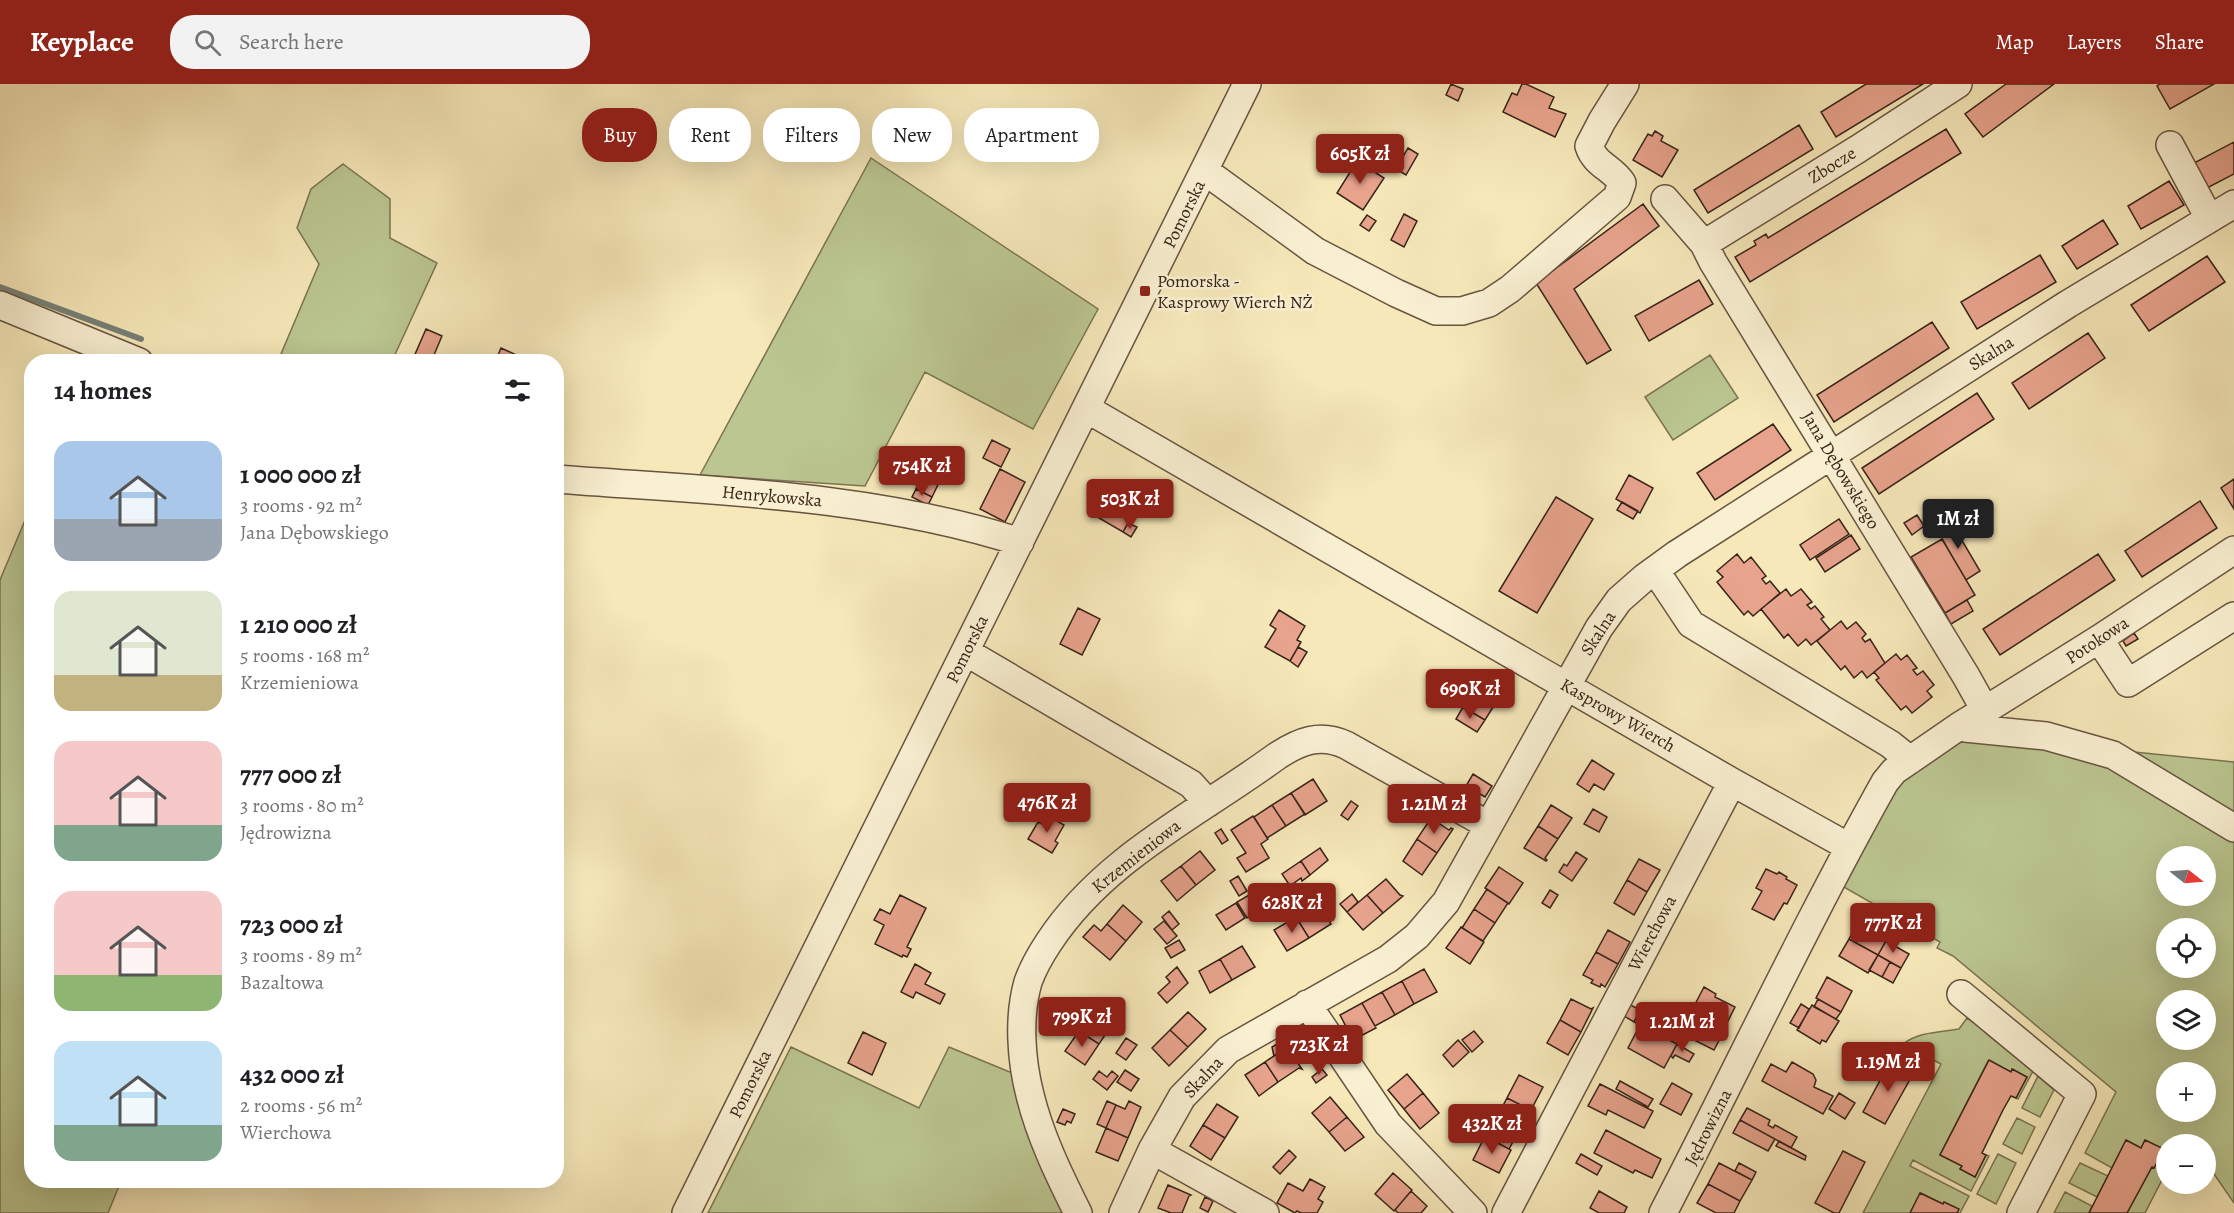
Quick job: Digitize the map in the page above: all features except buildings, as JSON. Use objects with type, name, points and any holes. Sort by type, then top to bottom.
[{"type":"street","name":"Pomorska","points":[[686,1213],[1247,84]]},
{"type":"street","points":[[1205,171],[1315,251],[1436,311],[1462,311],[1489,303],[1510,289],[1617,197],[1622,183],[1618,177],[1598,163],[1589,146],[1625,84]]},
{"type":"street","name":"Zbocze","points":[[1704,244],[1958,84]]},
{"type":"street","points":[[2169,145],[2209,218]]},
{"type":"street","name":"Jana Dębowskiego","points":[[1665,199],[1704,244],[1832,454],[1976,722]]},
{"type":"street","name":"Skalna","points":[[1124,1213],[1152,1150],[1182,1097],[1228,1050],[1388,959],[1417,936],[1446,902],[1566,684],[1599,628],[1619,600],[1677,554],[1832,454],[2068,304],[2234,204]]},
{"type":"street","points":[[0,304],[120,354]]},
{"type":"street","name":"Kasprowy Wierch","points":[[1087,409],[1732,782],[1849,847]]},
{"type":"street","name":"Henrykowska","points":[[564,479],[815,499],[860,505],[977,528],[1020,542]]},
{"type":"street","name":"Potokowa","points":[[1976,722],[2234,550]]},
{"type":"street","points":[[1655,570],[1691,624],[1890,744],[1911,760]]},
{"type":"street","points":[[2099,639],[2128,683],[2234,616]]},
{"type":"street","points":[[966,652],[1191,784],[1208,803]]},
{"type":"street","points":[[1849,847],[1890,776],[1911,760],[1976,722],[2046,736],[2113,755],[2234,828]]},
{"type":"street","name":"Krzemieniowa","points":[[1078,1213],[1041,1132],[1029,1094],[1023,1039],[1023,1014],[1028,982],[1035,967],[1054,934],[1089,891],[1146,845],[1288,748],[1320,738],[1346,745],[1488,825]]},
{"type":"street","name":"Wierchowa","points":[[1506,1213],[1732,782]]},
{"type":"street","name":"Jędrowizna","points":[[1663,1213],[1849,847]]},
{"type":"street","points":[[1961,994],[2082,1094],[2021,1213]]},
{"type":"street","points":[[1307,1004],[1388,1124],[1473,1213]]},
{"type":"street","points":[[1152,1150],[1265,1213]]},
{"type":"green space","points":[[871,158],[872,162],[877,162],[1098,309],[1033,429],[925,372],[865,486],[700,475]]},
{"type":"green space","points":[[343,164],[390,199],[390,238],[437,263],[395,354],[281,354],[319,264],[297,228],[311,189]]},
{"type":"green space","points":[[1710,355],[1738,398],[1673,440],[1645,397]]},
{"type":"green space","points":[[24,523],[24,1188],[118,1188],[108,1213],[0,1213],[0,580]]},
{"type":"green space","points":[[1960,738],[2078,750],[2234,837],[2234,1203],[2216,1177],[2216,1134],[2156,1134],[2156,1146],[2145,1140],[2141,1148],[2126,1140],[2112,1168],[2085,1153],[2116,1092],[1953,956],[1937,948],[1940,942],[1842,886],[1895,783]]},
{"type":"green space","points":[[2124,751],[2234,762],[2234,818]]},
{"type":"green space","points":[[1967,1018],[1978,1025],[1989,1028],[1986,1033],[2033,1071],[2018,1099],[2016,1098],[2027,1077],[2013,1069],[2011,1072],[1988,1061],[1940,1155],[1962,1166],[1960,1169],[1975,1177],[1986,1155],[1989,1156],[1971,1191],[1913,1160],[1910,1166],[1969,1196],[1960,1213],[1957,1213],[1958,1209],[1921,1193],[1910,1213],[1863,1213],[1941,1064],[1903,1044],[1923,1035],[1959,1029]]},
{"type":"green space","points":[[791,1047],[919,1108],[949,1047],[1022,1077],[1073,1213],[708,1213]]},
{"type":"green space","points":[[2038,1076],[2054,1090],[2040,1117],[2022,1108]]},
{"type":"green space","points":[[2017,1118],[2035,1127],[2022,1154],[2003,1144]]},
{"type":"green space","points":[[1998,1154],[2016,1163],[1996,1204],[1977,1194]]},
{"type":"green space","points":[[2080,1163],[2108,1176],[2097,1197],[2069,1183]]},
{"type":"green space","points":[[2156,1164],[2156,1192],[2145,1213],[2127,1213],[2152,1167],[2154,1168]]},
{"type":"green space","points":[[2065,1192],[2092,1206],[2089,1213],[2054,1213]]},
{"type":"waterway","points":[[0,287],[141,339]]},
{"type":"place","name":"Pomorska - Kasprowy Wierch NŻ","points":[[1145,291]]}]
